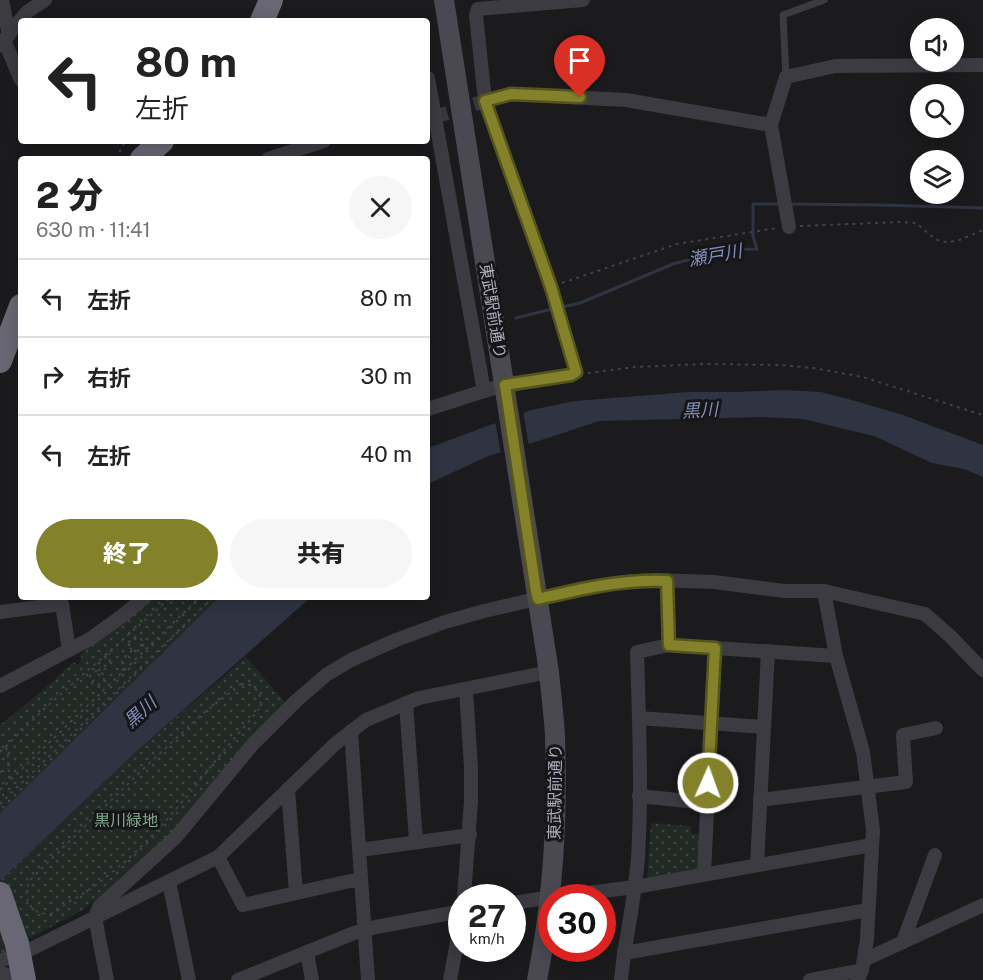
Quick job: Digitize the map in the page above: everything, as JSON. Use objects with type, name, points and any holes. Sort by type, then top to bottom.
[{"type":"highway","points":[[263,18],[271,0]]},
{"type":"highway","points":[[145,156],[159,144]]},
{"type":"highway","points":[[0,358],[18,313]]},
{"type":"highway","points":[[0,894],[12,953],[24,980]]},
{"type":"street","points":[[2,0],[4,40],[18,73]]},
{"type":"street","points":[[22,18],[45,0]]},
{"type":"street","name":"東武駅前通り","points":[[444,0],[549,672],[555,735],[556,782],[553,884]]},
{"type":"street","points":[[430,408],[484,391],[505,390],[576,372],[551,287],[485,101],[476,15],[478,9],[583,0]]},
{"type":"street","points":[[4,40],[18,23]]},
{"type":"street","points":[[789,227],[771,125],[786,77],[835,66],[983,65]]},
{"type":"street","points":[[485,101],[511,94],[626,100],[771,125]]},
{"type":"street","points":[[431,118],[484,391]]},
{"type":"street","points":[[277,156],[315,144]]},
{"type":"street","points":[[667,581],[669,645]]},
{"type":"street","points":[[107,980],[95,917],[99,907],[178,835],[253,744],[296,701],[327,675],[351,660],[419,632],[537,595],[623,582],[714,582],[784,591],[824,591],[925,614],[983,670]]},
{"type":"street","points":[[824,591],[836,656],[863,752],[873,830],[862,970]]},
{"type":"street","points":[[0,686],[90,639],[141,600]]},
{"type":"street","points":[[0,612],[62,604],[69,650]]},
{"type":"street","points":[[621,980],[638,857],[637,652],[669,645],[836,656]]},
{"type":"street","points":[[704,874],[715,648]]},
{"type":"street","points":[[757,865],[768,651]]},
{"type":"street","points":[[12,953],[95,917],[218,857],[335,744],[366,720],[419,698],[549,672]]},
{"type":"street","points":[[465,884],[470,835],[471,768],[466,689]]},
{"type":"street","points":[[406,703],[416,842]]},
{"type":"street","points":[[639,718],[763,727]]},
{"type":"street","points":[[760,800],[906,782],[903,735],[936,728]]},
{"type":"street","points":[[351,731],[368,980]]},
{"type":"street","points":[[288,789],[296,893]]},
{"type":"street","points":[[639,796],[707,802]]},
{"type":"street","points":[[360,850],[470,835]]},
{"type":"street","points":[[616,889],[872,845]]},
{"type":"street","points":[[903,942],[935,855]]},
{"type":"street","points":[[218,857],[243,905],[361,880]]},
{"type":"street","points":[[169,882],[189,980]]},
{"type":"street","points":[[810,980],[862,970],[903,942],[983,905]]},
{"type":"street","points":[[624,953],[868,910]]},
{"type":"street","points":[[238,980],[365,930],[448,915]]},
{"type":"street","points":[[307,952],[312,980]]},
{"type":"street","points":[[450,980],[453,962]]},
{"type":"street","name":"東武駅前通り","points":[[537,980],[540,962]]},
{"type":"street","points":[[0,973],[5,974],[11,980]]},
{"type":"lane","points":[[786,77],[783,15],[824,0]]},
{"type":"path","points":[[551,287],[677,244],[789,227],[916,223],[935,239],[943,242],[957,241],[983,231]]},
{"type":"path","points":[[576,372],[589,374],[635,367],[705,364],[813,368],[863,377],[983,415]]},
{"type":"path","points":[[0,752],[44,709],[168,600]]},
{"type":"path","points":[[0,788],[197,600]]},
{"type":"path","points":[[0,804],[210,600]]},
{"type":"path","points":[[123,671],[122,659],[133,650],[139,650],[143,645],[135,629]]},
{"type":"path","points":[[133,650],[129,642],[137,637]]},
{"type":"path","points":[[99,694],[97,686],[92,683],[90,677],[93,672],[110,662],[109,653]]},
{"type":"path","points":[[97,686],[104,680],[98,671]]},
{"type":"path","points":[[244,684],[255,688],[261,699],[259,709],[164,823],[122,864],[60,909],[44,914],[33,909],[29,904],[26,893],[29,881],[141,771],[201,715],[237,687],[244,684]]},
{"type":"path","points":[[6,747],[9,757],[7,769],[11,779]]},
{"type":"path","points":[[0,772],[7,769]]},
{"type":"path","points":[[164,823],[169,826]]},
{"type":"green space","points":[[146,600],[216,600],[0,813],[0,725],[73,662],[78,665],[81,661],[81,654]]},
{"type":"green space","name":"黒川緑地","points":[[246,657],[286,703],[177,829],[120,883],[81,911],[0,954],[0,881],[138,750]]},
{"type":"green space","points":[[651,823],[691,826],[691,834],[702,833],[701,867],[695,873],[647,881]]},
{"type":"water","name":"黒川","points":[[784,390],[821,392],[903,415],[983,445],[983,477],[964,469],[932,463],[874,436],[803,419],[763,417],[599,421],[488,456],[430,483],[430,447],[531,410],[575,401],[689,392]]},
{"type":"water","name":"黒川","points":[[216,600],[308,600],[138,750],[0,881],[0,813]]},
{"type":"pier","points":[[523,410],[529,447],[501,455],[495,420]]},
{"type":"waterway","name":"瀬戸川","points":[[562,307],[580,303],[673,264],[723,250],[757,249],[753,236],[753,204],[781,204]]},
{"type":"waterway","name":"瀬戸川","points":[[788,204],[983,208]]},
{"type":"waterway","name":"瀬戸川","points":[[516,318],[552,309]]},
{"type":"tunnel","points":[[434,117],[485,101]]},
{"type":"route","points":[[580,97],[511,94],[485,101],[551,287],[576,372],[571,375],[505,385],[536,591],[538,599],[623,582],[667,581],[669,645],[715,648],[708,783]]}]
